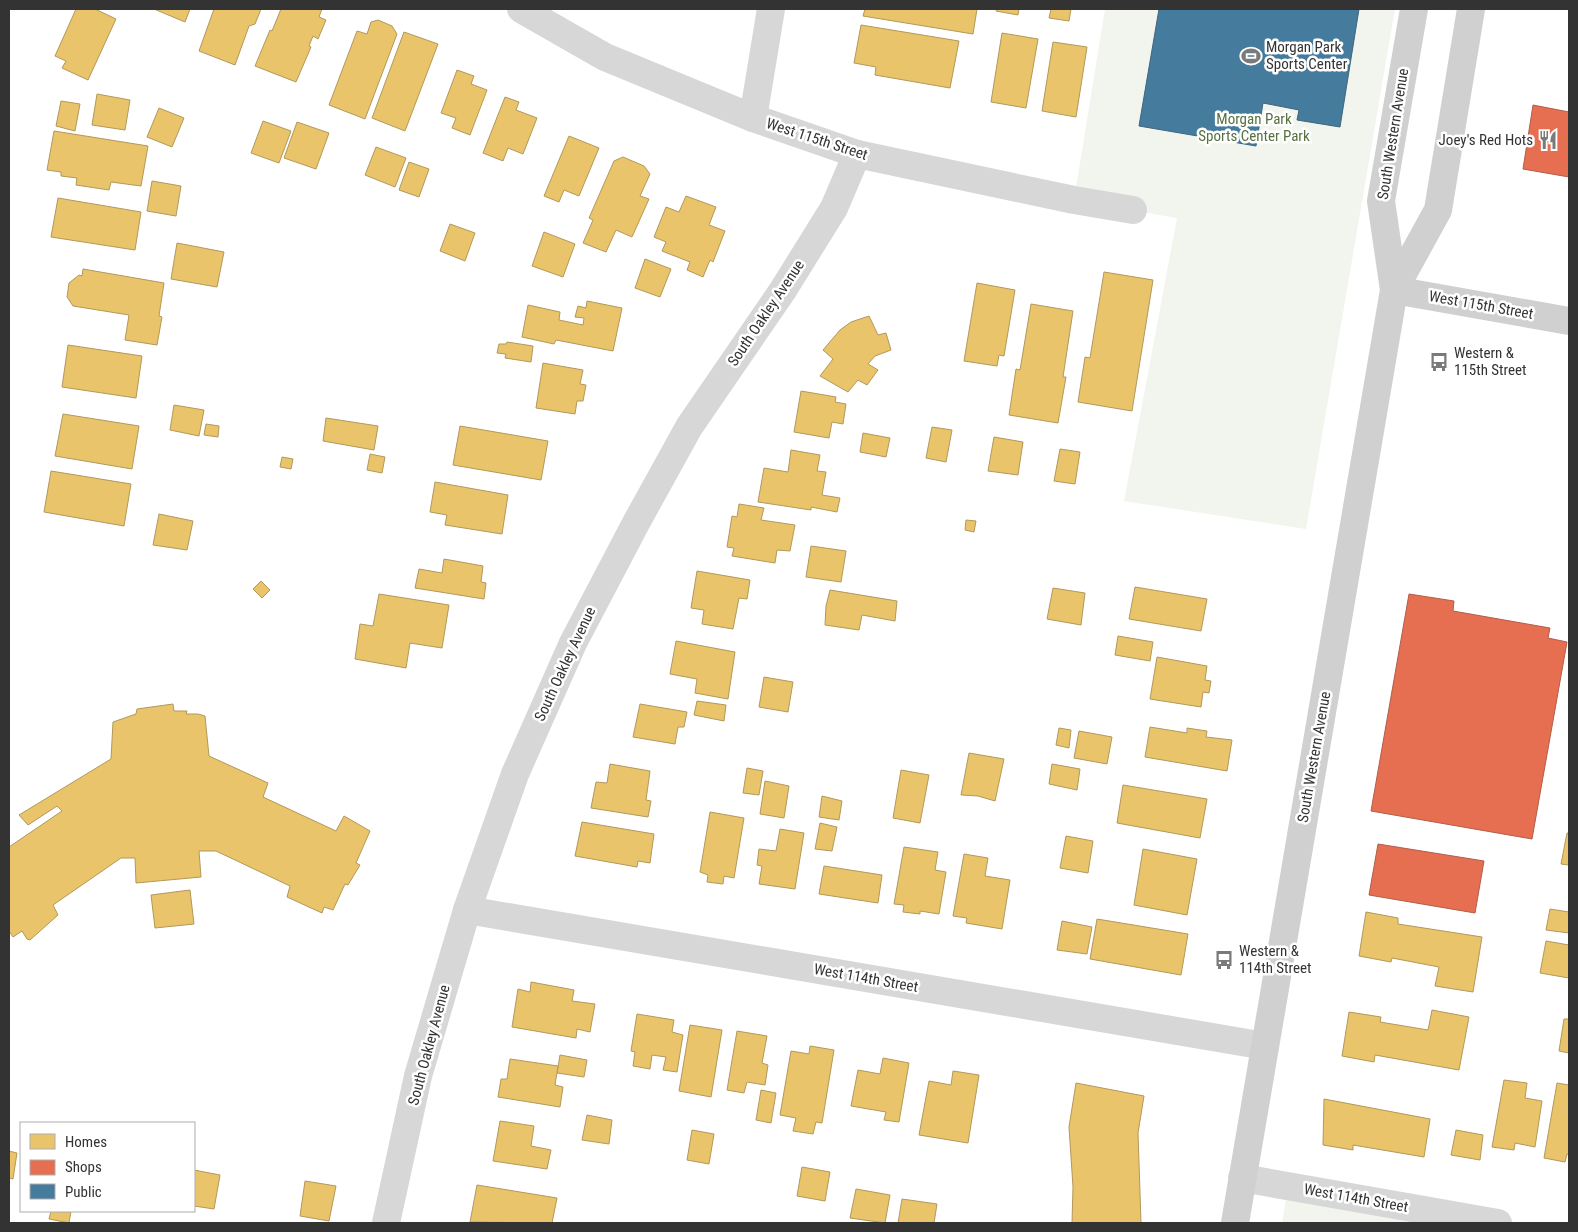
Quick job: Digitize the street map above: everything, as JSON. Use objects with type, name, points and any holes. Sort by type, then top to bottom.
[{"type":"main road","name":"South Western Avenue","points":[[1235,1223],[1394,290],[1381,200],[1414,9]]},
{"type":"main road","name":"South Western Avenue","points":[[1394,290],[1438,210],[1471,9]]},
{"type":"main road","name":"West 115th Street","points":[[1394,290],[1569,320]]},
{"type":"street","name":"West 115th Street","points":[[521,9],[605,57],[753,118],[857,154],[1074,200],[1133,210]]},
{"type":"street","points":[[753,118],[771,9]]},
{"type":"street","name":"South Oakley Avenue","points":[[386,1223],[418,1076],[467,910],[515,774],[573,643],[636,522],[689,427],[783,290],[834,208],[857,154]]},
{"type":"street","name":"West 114th Street","points":[[467,910],[1264,1046]]},
{"type":"street","name":"West 114th Street","points":[[1242,1178],[1498,1223]]},
{"type":"green space","name":"Morgan Park Sports Center Park","points":[[1105,9],[1395,9],[1306,529],[1124,501],[1177,218],[1074,200]]},
{"type":"green space","points":[[1286,1199],[1425,1223],[1282,1223]]},
{"type":"building: Homes","points":[[76,9],[95,9],[116,19],[88,80],[62,68],[66,61],[55,56]]},
{"type":"building: Homes","points":[[154,9],[190,9],[185,22]]},
{"type":"building: Homes","points":[[214,9],[261,9],[255,24],[249,26],[235,65],[199,51]]},
{"type":"building: Homes","points":[[281,9],[322,9],[319,17],[326,20],[318,39],[313,36],[309,46],[311,47],[296,82],[255,66]]},
{"type":"building: Homes","points":[[865,9],[977,9],[973,34],[863,16]]},
{"type":"building: Homes","points":[[997,9],[1019,9],[1018,15],[996,11]]},
{"type":"building: Homes","points":[[1051,9],[1071,9],[1069,21],[1049,18]]},
{"type":"building: Homes","points":[[378,20],[392,26],[397,34],[365,119],[329,105],[357,31],[367,34],[371,22]]},
{"type":"building: Homes","points":[[861,25],[959,41],[950,88],[875,75],[876,67],[854,63]]},
{"type":"building: Homes","points":[[404,32],[438,44],[405,131],[372,118]]},
{"type":"building: Homes","points":[[1002,33],[1038,39],[1026,108],[991,102]]},
{"type":"building: Homes","points":[[1053,42],[1087,47],[1076,117],[1042,111]]},
{"type":"building: Homes","points":[[457,70],[474,76],[471,84],[487,90],[470,135],[452,128],[456,118],[441,113]]},
{"type":"building: Homes","points":[[97,94],[130,100],[125,130],[92,125]]},
{"type":"building: Homes","points":[[505,97],[519,102],[516,110],[537,118],[523,154],[508,148],[503,161],[483,153]]},
{"type":"building: Homes","points":[[61,101],[80,104],[75,131],[56,126]]},
{"type":"building: Homes","points":[[159,108],[184,118],[172,147],[147,137]]},
{"type":"building: Homes","points":[[263,121],[291,131],[279,163],[251,153]]},
{"type":"building: Homes","points":[[297,122],[329,133],[316,169],[284,158]]},
{"type":"building: Homes","points":[[54,131],[148,146],[141,186],[111,182],[109,190],[76,185],[77,178],[61,176],[61,172],[47,170]]},
{"type":"building: Homes","points":[[569,136],[599,148],[579,196],[564,190],[559,202],[544,196]]},
{"type":"building: Homes","points":[[376,147],[406,158],[395,187],[365,175]]},
{"type":"building: Homes","points":[[623,157],[644,166],[650,174],[640,196],[649,199],[632,237],[616,230],[606,252],[583,243],[593,220],[589,218],[614,161]]},
{"type":"building: Homes","points":[[409,162],[429,169],[419,197],[399,190]]},
{"type":"building: Homes","points":[[152,181],[181,186],[176,216],[147,211]]},
{"type":"building: Homes","points":[[686,196],[716,207],[709,225],[725,231],[713,262],[710,260],[703,277],[687,270],[690,262],[662,251],[666,242],[654,237],[666,207],[679,212]]},
{"type":"building: Homes","points":[[58,198],[141,212],[135,250],[51,237]]},
{"type":"building: Homes","points":[[450,224],[475,233],[465,261],[440,251]]},
{"type":"building: Homes","points":[[544,232],[575,244],[563,277],[532,266]]},
{"type":"building: Homes","points":[[177,243],[224,252],[217,287],[171,279]]},
{"type":"building: Homes","points":[[645,259],[671,269],[660,297],[635,288]]},
{"type":"building: Homes","points":[[83,269],[164,283],[159,316],[162,317],[157,345],[125,340],[129,315],[73,306],[67,297],[69,283],[79,275],[82,276]]},
{"type":"building: Homes","points":[[1104,272],[1153,280],[1132,411],[1078,402],[1085,357],[1090,358]]},
{"type":"building: Homes","points":[[977,283],[1015,290],[1004,356],[999,355],[997,366],[964,361]]},
{"type":"building: Homes","points":[[587,301],[622,308],[613,351],[556,340],[554,344],[522,337],[528,305],[560,312],[559,320],[583,325],[584,318],[575,317],[578,306],[586,308]]},
{"type":"building: Homes","points":[[1031,304],[1073,311],[1063,377],[1066,377],[1058,423],[1009,415],[1016,369],[1020,370]]},
{"type":"building: Homes","points":[[869,316],[878,335],[886,333],[891,350],[875,356],[868,364],[878,370],[867,385],[858,380],[848,392],[820,376],[833,359],[823,350],[840,330],[851,322]]},
{"type":"building: Homes","points":[[507,342],[533,346],[531,362],[505,358],[506,354],[497,353],[499,344],[506,344]]},
{"type":"building: Homes","points":[[68,345],[142,356],[136,398],[62,387]]},
{"type":"building: Homes","points":[[543,363],[583,370],[580,384],[586,385],[583,401],[577,401],[575,414],[536,408]]},
{"type":"building: Homes","points":[[801,391],[836,397],[835,402],[846,404],[843,424],[832,422],[829,438],[794,432]]},
{"type":"building: Homes","points":[[174,405],[204,410],[199,436],[170,430]]},
{"type":"building: Homes","points":[[63,414],[139,426],[132,469],[55,456]]},
{"type":"building: Homes","points":[[326,418],[378,426],[374,450],[323,441]]},
{"type":"building: Homes","points":[[206,424],[219,426],[218,437],[204,435]]},
{"type":"building: Homes","points":[[460,426],[548,441],[541,480],[453,465]]},
{"type":"building: Homes","points":[[932,427],[952,430],[946,462],[926,458]]},
{"type":"building: Homes","points":[[863,433],[890,438],[886,457],[860,452]]},
{"type":"building: Homes","points":[[994,437],[1023,442],[1018,475],[988,471]]},
{"type":"building: Homes","points":[[1060,449],[1080,452],[1075,484],[1054,481]]},
{"type":"building: Homes","points":[[791,450],[820,455],[817,471],[826,472],[822,495],[840,498],[837,512],[811,507],[811,510],[758,502],[764,468],[788,472]]},
{"type":"building: Homes","points":[[370,454],[385,457],[382,473],[367,470]]},
{"type":"building: Homes","points":[[282,457],[293,459],[291,469],[280,467]]},
{"type":"building: Homes","points":[[51,471],[131,484],[124,526],[44,512]]},
{"type":"building: Homes","points":[[435,482],[508,495],[502,534],[445,525],[447,515],[430,512]]},
{"type":"building: Homes","points":[[739,504],[764,508],[761,520],[795,525],[790,551],[777,550],[775,563],[732,556],[734,548],[727,547],[732,516],[737,517]]},
{"type":"building: Homes","points":[[159,514],[193,521],[187,550],[153,545]]},
{"type":"building: Homes","points":[[966,520],[976,521],[974,532],[965,530]]},
{"type":"building: Homes","points":[[811,546],[846,551],[841,582],[806,577]]},
{"type":"building: Homes","points":[[444,559],[483,566],[481,582],[486,583],[484,599],[415,588],[419,569],[442,573]]},
{"type":"building: Homes","points":[[697,571],[750,580],[747,599],[739,598],[733,629],[702,624],[704,610],[691,608]]},
{"type":"building: Homes","points":[[261,581],[270,590],[262,598],[253,589]]},
{"type":"building: Homes","points":[[1135,587],[1207,599],[1201,631],[1129,619]]},
{"type":"building: Homes","points":[[1053,588],[1085,593],[1081,625],[1047,619]]},
{"type":"building: Homes","points":[[830,590],[897,601],[895,621],[862,615],[859,630],[825,625],[826,606]]},
{"type":"building: Homes","points":[[379,594],[449,605],[442,648],[410,643],[406,668],[355,659],[360,624],[373,626]]},
{"type":"building: Homes","points":[[1118,636],[1153,642],[1150,661],[1115,655]]},
{"type":"building: Homes","points":[[676,641],[735,652],[728,699],[695,693],[697,679],[670,674]]},
{"type":"building: Homes","points":[[1157,657],[1207,666],[1205,680],[1211,681],[1209,693],[1203,692],[1201,707],[1150,699]]},
{"type":"building: Homes","points":[[764,677],[793,682],[788,712],[759,707]]},
{"type":"building: Homes","points":[[697,701],[726,705],[724,721],[694,715]]},
{"type":"building: Homes","points":[[173,704],[174,711],[187,711],[186,714],[205,716],[209,756],[268,783],[263,797],[336,831],[344,816],[370,831],[356,863],[360,865],[348,885],[345,884],[333,910],[324,907],[322,913],[287,897],[290,886],[216,851],[199,851],[201,877],[136,883],[135,858],[121,858],[53,905],[58,915],[30,940],[27,939],[22,931],[13,937],[9,931],[9,847],[62,811],[57,806],[28,825],[19,815],[111,759],[113,722],[136,714],[137,709]]},
{"type":"building: Homes","points":[[640,704],[687,712],[684,727],[678,727],[675,744],[633,737]]},
{"type":"building: Homes","points":[[1150,727],[1187,733],[1187,728],[1207,731],[1206,737],[1232,740],[1227,771],[1145,757]]},
{"type":"building: Homes","points":[[1059,728],[1071,730],[1069,748],[1056,745]]},
{"type":"building: Homes","points":[[1079,731],[1112,737],[1107,764],[1074,758]]},
{"type":"building: Homes","points":[[969,753],[1004,759],[995,801],[978,796],[961,795]]},
{"type":"building: Homes","points":[[610,764],[650,771],[646,800],[651,801],[648,817],[591,808],[596,782],[607,783]]},
{"type":"building: Homes","points":[[1052,764],[1080,769],[1077,790],[1049,784]]},
{"type":"building: Homes","points":[[747,768],[763,771],[759,795],[743,793]]},
{"type":"building: Homes","points":[[901,770],[929,775],[920,823],[893,818]]},
{"type":"building: Homes","points":[[765,781],[789,786],[784,818],[760,814]]},
{"type":"building: Homes","points":[[1123,785],[1207,799],[1200,838],[1117,823]]},
{"type":"building: Homes","points":[[822,796],[842,801],[839,820],[819,817]]},
{"type":"building: Homes","points":[[710,812],[744,818],[734,878],[724,876],[723,884],[707,882],[708,875],[700,872]]},
{"type":"building: Homes","points":[[582,822],[654,834],[650,863],[638,861],[637,867],[575,856]]},
{"type":"building: Homes","points":[[820,823],[837,827],[832,851],[815,849]]},
{"type":"building: Homes","points":[[780,829],[804,833],[795,889],[759,884],[762,866],[757,865],[759,849],[776,851]]},
{"type":"building: Homes","points":[[1567,833],[1569,833],[1569,865],[1561,864]]},
{"type":"building: Homes","points":[[1066,836],[1093,841],[1088,873],[1060,868]]},
{"type":"building: Homes","points":[[904,847],[938,852],[935,870],[946,872],[939,914],[920,911],[920,914],[903,912],[904,905],[894,904]]},
{"type":"building: Homes","points":[[1143,849],[1197,859],[1187,915],[1134,905]]},
{"type":"building: Homes","points":[[964,854],[988,858],[985,876],[1010,880],[1002,929],[966,923],[967,918],[953,916]]},
{"type":"building: Homes","points":[[824,866],[882,875],[878,903],[819,894]]},
{"type":"building: Homes","points":[[190,890],[194,924],[155,928],[151,895]]},
{"type":"building: Homes","points":[[1550,909],[1569,912],[1569,933],[1546,930]]},
{"type":"building: Homes","points":[[1366,912],[1398,918],[1398,924],[1482,937],[1473,992],[1435,986],[1439,967],[1392,958],[1391,962],[1359,956]]},
{"type":"building: Homes","points":[[1097,919],[1188,934],[1181,975],[1090,959]]},
{"type":"building: Homes","points":[[1062,921],[1092,927],[1087,954],[1057,950]]},
{"type":"building: Homes","points":[[1546,941],[1569,945],[1569,978],[1540,973]]},
{"type":"building: Homes","points":[[531,982],[574,990],[572,1001],[595,1004],[590,1032],[577,1029],[576,1038],[512,1027],[518,989],[530,992]]},
{"type":"building: Homes","points":[[1432,1010],[1469,1017],[1459,1070],[1375,1055],[1374,1062],[1342,1056],[1349,1012],[1381,1017],[1380,1022],[1428,1030]]},
{"type":"building: Homes","points":[[637,1014],[674,1020],[672,1032],[683,1035],[677,1072],[663,1070],[666,1057],[652,1055],[650,1069],[633,1066],[635,1052],[631,1051]]},
{"type":"building: Homes","points":[[1564,1019],[1569,1019],[1569,1053],[1559,1051]]},
{"type":"building: Homes","points":[[690,1025],[722,1030],[711,1097],[679,1091]]},
{"type":"building: Homes","points":[[737,1031],[767,1036],[762,1063],[768,1065],[765,1085],[747,1082],[744,1093],[727,1090]]},
{"type":"building: Homes","points":[[810,1046],[834,1050],[822,1123],[816,1122],[813,1134],[793,1131],[796,1118],[780,1115],[791,1051],[809,1054]]},
{"type":"building: Homes","points":[[560,1055],[587,1060],[584,1077],[557,1073]]},
{"type":"building: Homes","points":[[883,1058],[909,1063],[899,1122],[884,1120],[886,1112],[851,1106],[858,1070],[880,1074]]},
{"type":"building: Homes","points":[[510,1059],[558,1066],[555,1085],[563,1087],[560,1107],[498,1097],[501,1079],[507,1079]]},
{"type":"building: Homes","points":[[953,1071],[979,1075],[968,1143],[919,1135],[929,1081],[951,1085]]},
{"type":"building: Homes","points":[[1504,1080],[1527,1083],[1525,1098],[1542,1101],[1535,1147],[1515,1143],[1514,1150],[1492,1147]]},
{"type":"building: Homes","points":[[1076,1083],[1144,1096],[1138,1133],[1141,1223],[1072,1223],[1073,1187],[1069,1127]]},
{"type":"building: Homes","points":[[1557,1083],[1569,1085],[1569,1155],[1567,1154],[1565,1162],[1544,1158]]},
{"type":"building: Homes","points":[[761,1090],[776,1093],[771,1123],[756,1120]]},
{"type":"building: Homes","points":[[1324,1099],[1430,1119],[1424,1157],[1353,1145],[1353,1150],[1323,1145]]},
{"type":"building: Homes","points":[[587,1115],[612,1120],[609,1144],[582,1140]]},
{"type":"building: Homes","points":[[500,1121],[534,1126],[531,1146],[551,1150],[547,1169],[493,1161]]},
{"type":"building: Homes","points":[[692,1130],[714,1134],[709,1164],[687,1160]]},
{"type":"building: Homes","points":[[1456,1130],[1483,1135],[1480,1160],[1451,1155]]},
{"type":"building: Homes","points":[[9,1151],[17,1153],[13,1179],[9,1178]]},
{"type":"building: Homes","points":[[802,1167],[830,1172],[825,1201],[797,1196]]},
{"type":"building: Homes","points":[[195,1170],[220,1175],[214,1209],[195,1206]]},
{"type":"building: Homes","points":[[305,1181],[336,1186],[329,1221],[300,1216]]},
{"type":"building: Homes","points":[[477,1185],[557,1198],[552,1223],[470,1222]]},
{"type":"building: Homes","points":[[856,1189],[890,1195],[885,1223],[850,1218]]},
{"type":"building: Homes","points":[[902,1199],[937,1204],[934,1223],[898,1223]]},
{"type":"building: Homes","points":[[51,1212],[71,1212],[69,1223],[49,1219]]},
{"type":"building: Shops","name":"Joey's Red Hots","points":[[1533,105],[1569,112],[1569,177],[1523,169]]},
{"type":"building: Shops","points":[[1409,594],[1454,601],[1453,611],[1550,628],[1548,638],[1567,642],[1532,839],[1371,811]]},
{"type":"building: Shops","points":[[1378,844],[1484,861],[1475,913],[1369,895]]},
{"type":"building: Public","name":"Morgan Park Sports Center","points":[[1159,9],[1359,9],[1340,127],[1297,120],[1299,110],[1263,103],[1256,146],[1139,126]]},
{"type":"place","name":"Morgan Park Sports Center","points":[[1251,56]]},
{"type":"place","name":"Joey's Red Hots","points":[[1548,140]]},
{"type":"place","name":"Western & 115th Street","points":[[1439,362]]},
{"type":"place","name":"Western & 114th Street","points":[[1224,960]]}]
